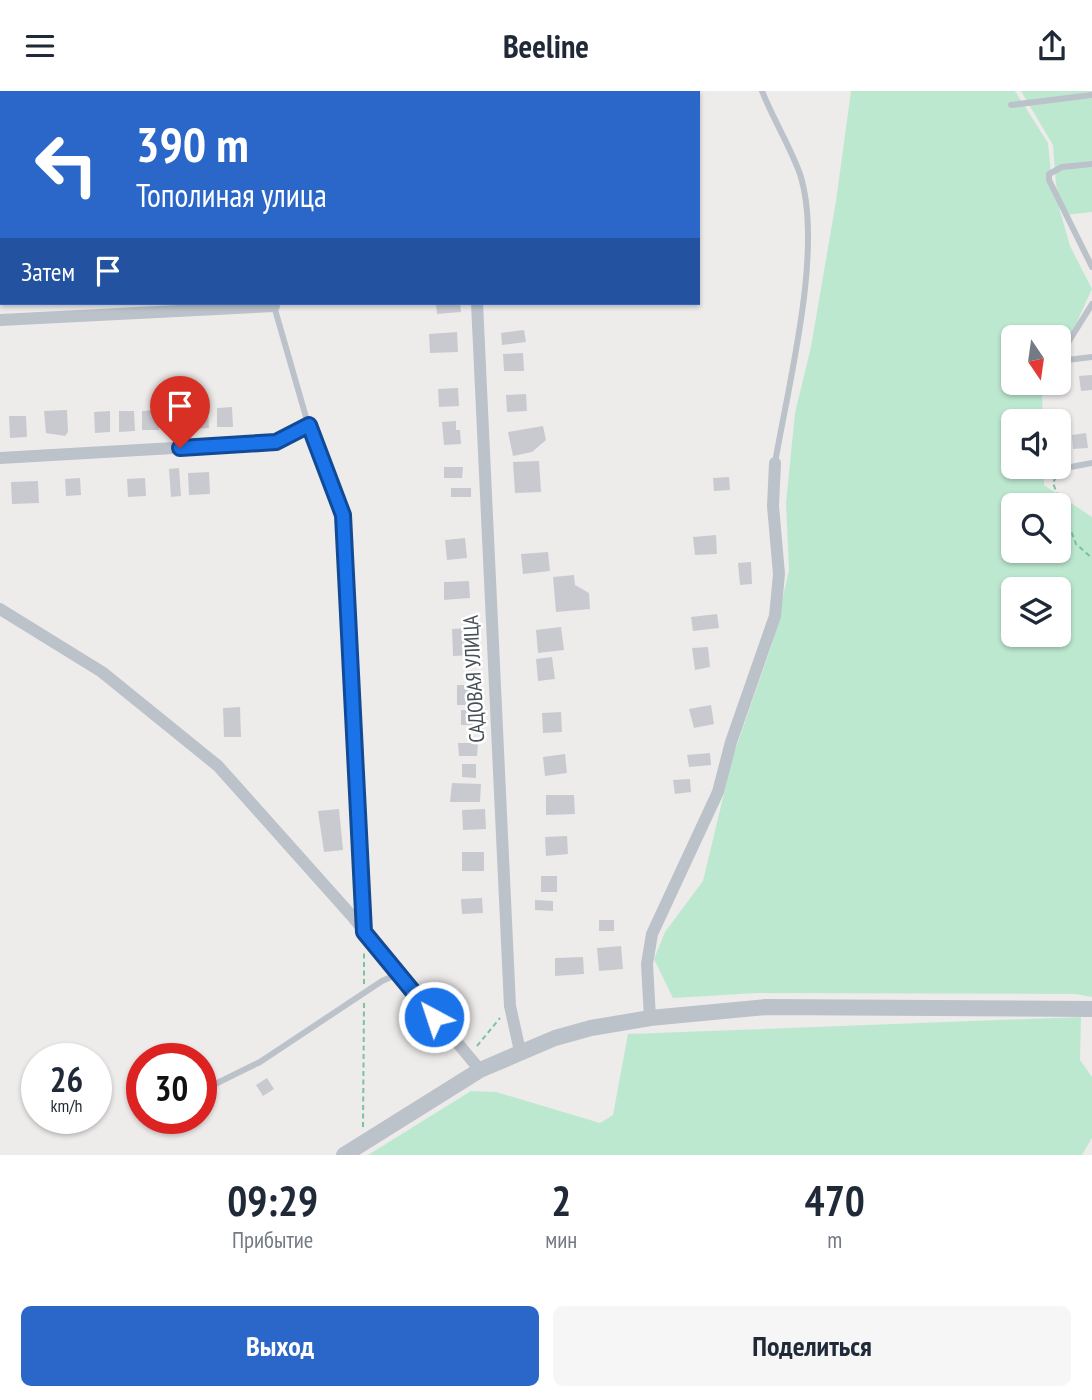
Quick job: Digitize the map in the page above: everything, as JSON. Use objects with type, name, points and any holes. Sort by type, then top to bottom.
[{"type":"street","points":[[0,320],[257,305]]},
{"type":"street","name":"САДОВАЯ УЛИЦА","points":[[477,305],[510,1006],[520,1051]]},
{"type":"street","points":[[0,458],[276,442],[309,425]]},
{"type":"street","points":[[650,1018],[647,964],[652,934],[718,792],[731,742],[775,616],[779,574],[773,506],[775,463]]},
{"type":"street","points":[[0,609],[102,672],[218,766],[364,932],[480,1070]]},
{"type":"street","points":[[344,1155],[480,1070],[520,1051],[591,1028],[650,1018],[766,1007],[1092,1009]]},
{"type":"lane","points":[[761,91],[800,174],[807,233],[804,286],[775,463]]},
{"type":"lane","points":[[1011,105],[1092,95]]},
{"type":"lane","points":[[1092,164],[1062,167],[1049,174],[1049,180],[1090,255],[1092,267]]},
{"type":"lane","points":[[1071,339],[1092,303]]},
{"type":"lane","points":[[274,305],[309,425],[343,515],[364,932]]},
{"type":"lane","points":[[1071,358],[1092,357]]},
{"type":"lane","points":[[1071,467],[1092,463]]},
{"type":"lane","points":[[217,1083],[260,1062],[364,993],[398,974]]},
{"type":"path","points":[[1055,479],[1053,483],[1076,544],[1092,558]]},
{"type":"path","points":[[363,1143],[364,932]]},
{"type":"path","points":[[468,1057],[510,1006]]},
{"type":"green space","points":[[851,91],[1015,91],[1048,143],[1052,183],[1070,246],[1092,289],[1071,335],[1071,325],[1001,325],[1001,395],[1042,395],[1042,409],[1001,409],[1001,479],[1044,479],[1044,485],[1056,493],[1001,493],[1001,563],[1071,563],[1071,503],[1092,517],[1092,997],[1076,994],[758,993],[673,998],[654,959],[665,932],[703,881],[733,756],[772,644],[789,570],[786,503],[795,413],[811,347],[836,201]]},
{"type":"green space","points":[[1021,91],[1092,91],[1092,212],[1065,215],[1056,185],[1053,145]]},
{"type":"green space","points":[[1081,1017],[1080,1060],[1092,1077],[1092,1138],[1082,1155],[368,1155],[471,1091],[496,1092],[600,1123],[613,1115],[628,1034]]},
{"type":"building","points":[[436,305],[460,305],[461,312],[437,314]]},
{"type":"building","points":[[524,330],[526,342],[502,345],[501,333]]},
{"type":"building","points":[[457,332],[458,352],[430,353],[429,334]]},
{"type":"building","points":[[523,353],[524,371],[504,371],[503,354]]},
{"type":"building","points":[[1092,375],[1092,390],[1081,391],[1079,376]]},
{"type":"building","points":[[458,388],[459,406],[439,407],[438,389]]},
{"type":"building","points":[[526,394],[527,411],[507,412],[506,395]]},
{"type":"building","points":[[232,407],[233,427],[217,427],[217,408]]},
{"type":"building","points":[[167,409],[184,409],[184,428],[167,428]]},
{"type":"building","points":[[67,410],[68,432],[65,436],[46,433],[44,411]]},
{"type":"building","points":[[159,410],[159,430],[142,430],[142,411]]},
{"type":"building","points":[[208,410],[209,428],[192,429],[191,411]]},
{"type":"building","points":[[110,411],[110,432],[95,433],[94,412]]},
{"type":"building","points":[[119,411],[134,411],[135,431],[119,432]]},
{"type":"building","points":[[9,416],[26,416],[27,437],[10,438]]},
{"type":"building","points":[[456,421],[461,444],[444,445],[442,422]]},
{"type":"building","points":[[543,426],[546,440],[532,452],[513,456],[508,432]]},
{"type":"building","points":[[1086,433],[1088,448],[1073,449],[1072,435]]},
{"type":"building","points":[[539,461],[541,492],[515,493],[513,462]]},
{"type":"building","points":[[444,467],[463,467],[462,478],[444,478]]},
{"type":"building","points":[[179,468],[181,496],[171,497],[169,469]]},
{"type":"building","points":[[209,472],[210,494],[189,495],[188,473]]},
{"type":"building","points":[[729,477],[730,490],[714,491],[713,478]]},
{"type":"building","points":[[80,478],[81,495],[66,496],[65,479]]},
{"type":"building","points":[[145,478],[146,496],[128,497],[127,479]]},
{"type":"building","points":[[38,481],[39,503],[12,504],[11,482]]},
{"type":"building","points":[[451,488],[471,488],[471,497],[451,497]]},
{"type":"building","points":[[716,535],[717,554],[695,555],[693,537]]},
{"type":"building","points":[[465,538],[467,558],[447,560],[445,540]]},
{"type":"building","points":[[548,552],[550,571],[523,574],[521,554]]},
{"type":"building","points":[[751,562],[752,584],[740,585],[738,563]]},
{"type":"building","points":[[574,575],[575,585],[589,593],[590,609],[556,612],[553,577]]},
{"type":"building","points":[[469,581],[470,598],[444,600],[444,582]]},
{"type":"building","points":[[717,614],[719,628],[693,631],[691,617]]},
{"type":"building","points":[[561,627],[564,650],[538,653],[536,630]]},
{"type":"building","points":[[471,628],[472,655],[453,656],[452,629]]},
{"type":"building","points":[[708,647],[710,667],[695,670],[692,648]]},
{"type":"building","points":[[552,657],[555,679],[538,681],[536,659]]},
{"type":"building","points":[[457,685],[473,685],[473,705],[457,705]]},
{"type":"building","points":[[711,705],[714,724],[694,728],[689,709]]},
{"type":"building","points":[[240,707],[241,737],[224,737],[223,708]]},
{"type":"building","points":[[461,710],[481,710],[481,725],[461,725]]},
{"type":"building","points":[[561,712],[562,732],[543,733],[542,713]]},
{"type":"building","points":[[458,743],[478,743],[477,756],[459,756]]},
{"type":"building","points":[[710,753],[711,765],[689,767],[687,755]]},
{"type":"building","points":[[565,754],[567,773],[545,776],[543,757]]},
{"type":"building","points":[[462,764],[476,764],[476,778],[462,777]]},
{"type":"building","points":[[690,779],[691,792],[675,794],[673,780]]},
{"type":"building","points":[[452,783],[481,784],[480,802],[450,802]]},
{"type":"building","points":[[546,795],[574,795],[575,814],[546,815]]},
{"type":"building","points":[[339,809],[343,850],[324,852],[318,811]]},
{"type":"building","points":[[485,809],[486,829],[463,830],[462,810]]},
{"type":"building","points":[[567,836],[568,854],[546,856],[545,837]]},
{"type":"building","points":[[462,852],[484,852],[484,871],[462,871]]},
{"type":"building","points":[[541,876],[557,876],[557,892],[541,892]]},
{"type":"building","points":[[482,898],[483,913],[462,914],[461,899]]},
{"type":"building","points":[[535,900],[553,901],[553,911],[535,910]]},
{"type":"building","points":[[599,920],[614,920],[614,931],[599,931]]},
{"type":"building","points":[[621,946],[623,969],[599,971],[597,948]]},
{"type":"building","points":[[583,957],[584,974],[555,976],[555,958]]},
{"type":"building","points":[[267,1078],[274,1089],[263,1096],[256,1085]]},
{"type":"route","points":[[180,448],[276,442],[309,425],[343,515],[364,932],[434,1017]]}]
